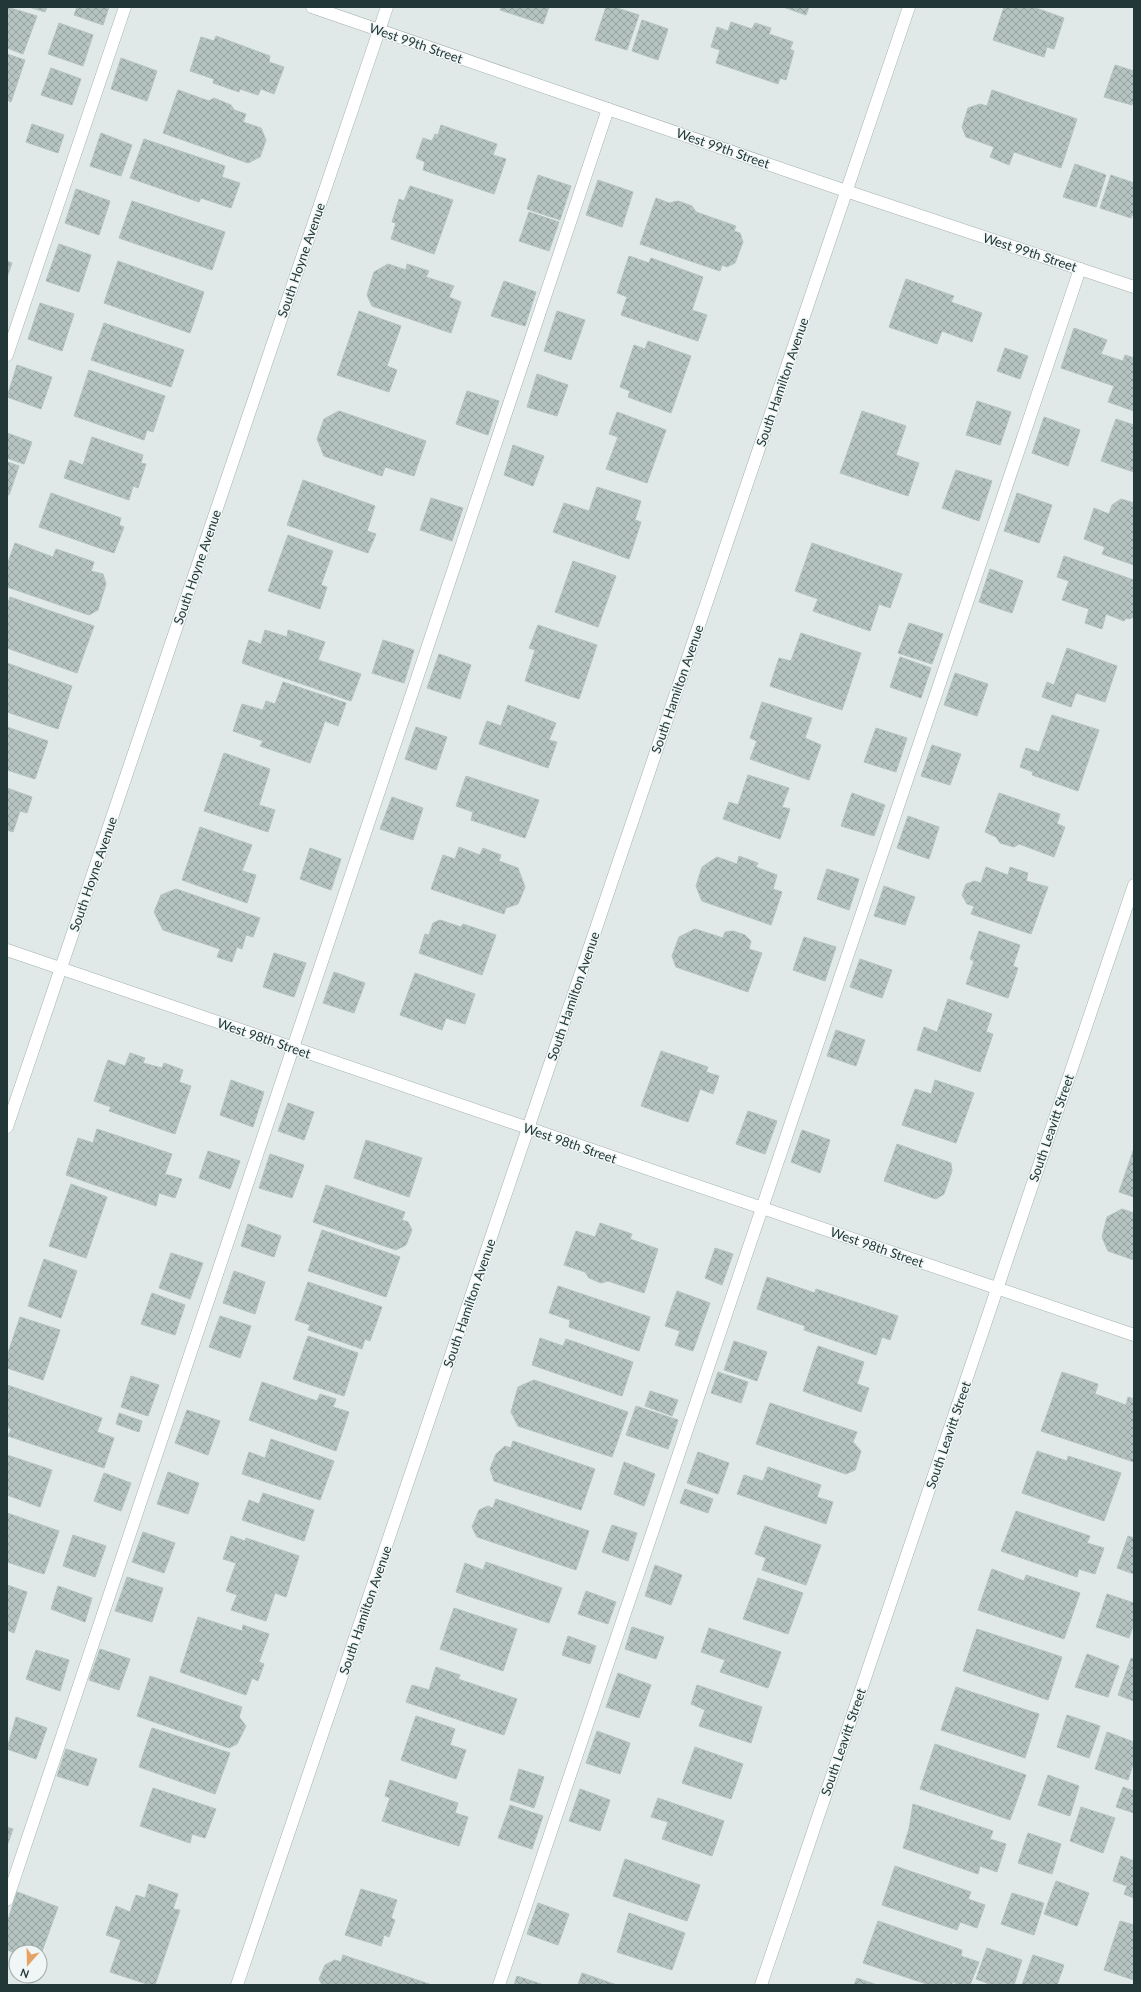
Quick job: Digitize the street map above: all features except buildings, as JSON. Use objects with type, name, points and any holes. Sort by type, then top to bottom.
[{"type":"street","points":[[7,355],[125,7]]},
{"type":"street","name":"West 99th Street","points":[[312,7],[846,191],[1134,287]]},
{"type":"street","name":"South Hoyne Avenue","points":[[7,1127],[387,7]]},
{"type":"street","name":"South Hamilton Avenue","points":[[238,1985],[909,7]]},
{"type":"street","points":[[7,1900],[608,109]]},
{"type":"street","points":[[499,1985],[1080,269]]},
{"type":"street","name":"South Leavitt Street","points":[[761,1985],[1134,885]]},
{"type":"street","name":"West 98th Street","points":[[7,950],[1134,1335]]}]
